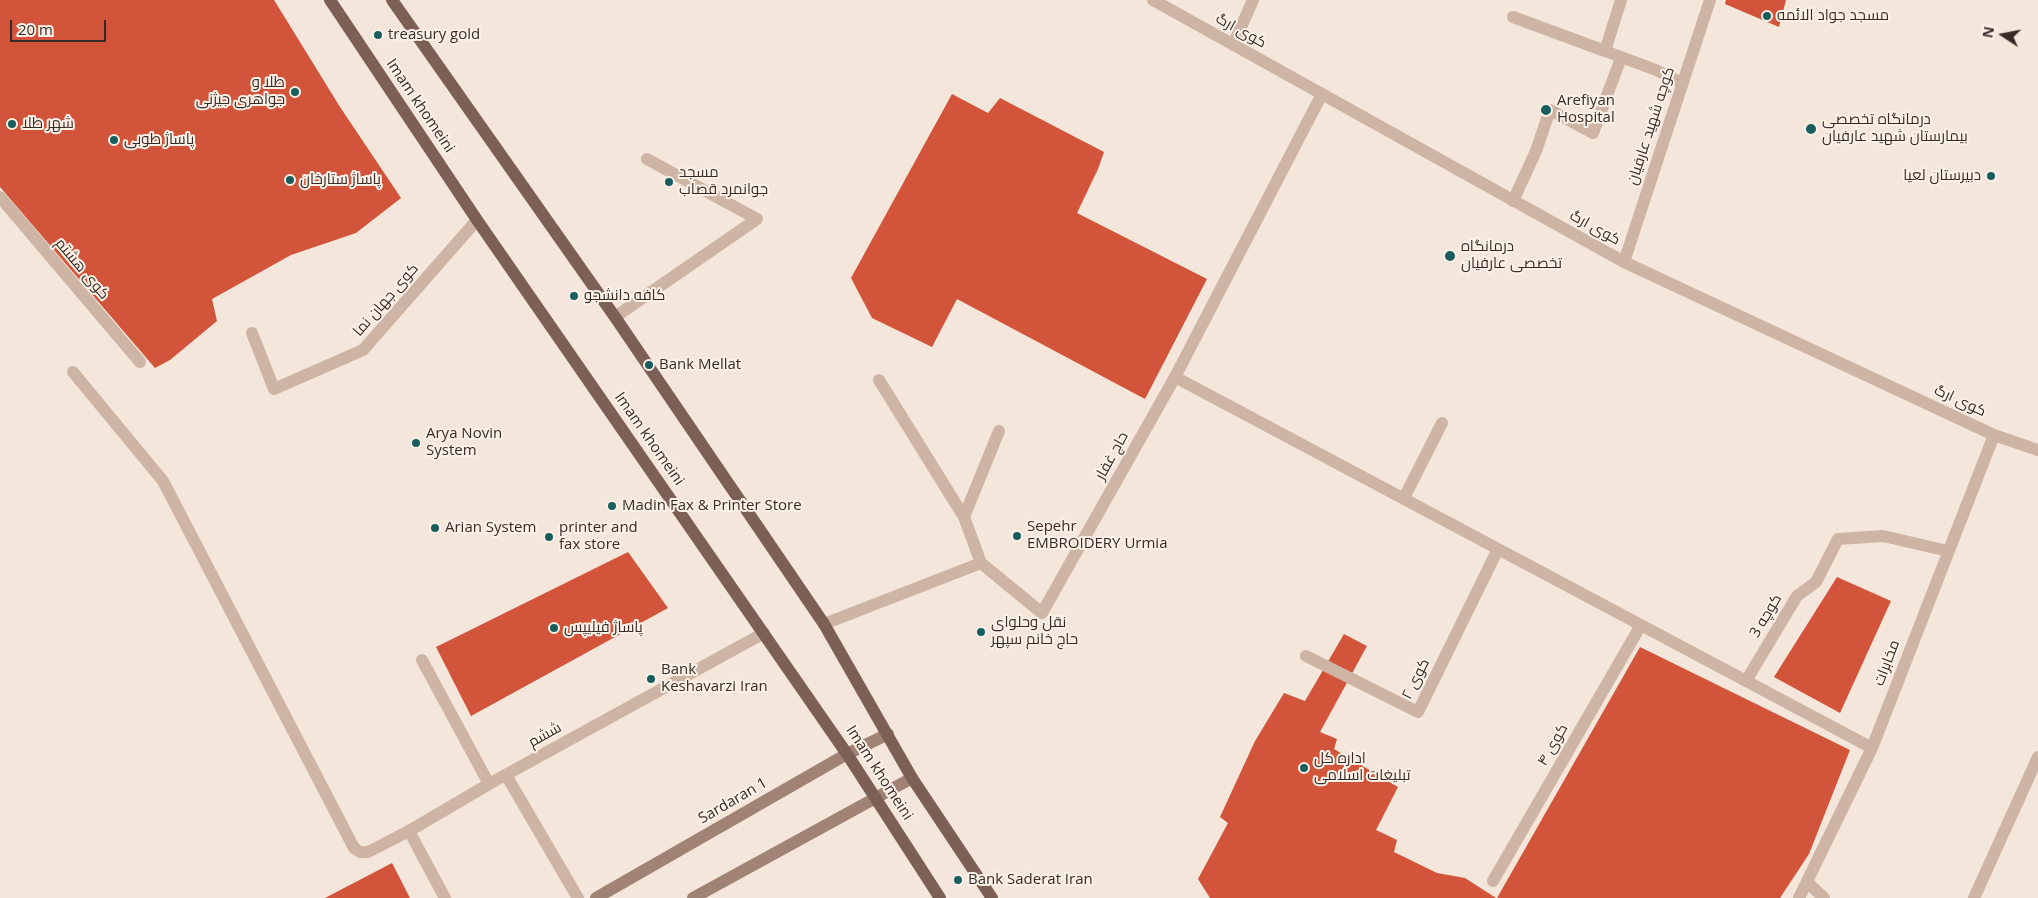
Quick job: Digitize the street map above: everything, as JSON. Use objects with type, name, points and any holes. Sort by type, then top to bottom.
[{"type":"main road","name":"Imam khomeini","points":[[330,0],[477,220],[847,754],[940,898]]},
{"type":"main road","name":"Imam khomeini","points":[[392,0],[615,317],[824,624],[912,778],[992,898]]},
{"type":"main road","name":"Sardaran 1","points":[[596,898],[847,754],[888,734]]},
{"type":"main road","points":[[693,898],[912,778]]},
{"type":"street","name":"کوی ارگ","points":[[1153,0],[1624,262],[1994,435],[2038,450]]},
{"type":"street","points":[[1233,45],[1253,0]]},
{"type":"street","points":[[1605,50],[1621,0]]},
{"type":"street","name":"کوچه شهید عارفیان","points":[[1624,262],[1710,0]]},
{"type":"street","points":[[1513,18],[1605,50],[1621,58],[1656,70],[1682,83]]},
{"type":"street","points":[[1513,201],[1536,151],[1550,110],[1593,132],[1621,58]]},
{"type":"street","name":"حاج غفار","points":[[981,563],[1042,614],[1175,377],[1322,94]]},
{"type":"street","points":[[615,317],[756,219],[647,159]]},
{"type":"street","name":"کوی هشتم","points":[[0,197],[140,362]]},
{"type":"street","name":"کوی جهان نما","points":[[252,333],[274,388],[363,350],[477,220]]},
{"type":"street","name":"ششم","points":[[73,372],[164,481],[354,848],[360,852],[368,852],[409,831],[489,784],[764,633]]},
{"type":"street","points":[[1175,377],[1872,748]]},
{"type":"street","points":[[824,624],[981,563],[964,517],[879,380]]},
{"type":"street","points":[[1404,498],[1442,423]]},
{"type":"street","points":[[964,517],[1000,432]]},
{"type":"street","name":"مخابرات","points":[[1799,898],[1808,884],[1872,748],[1994,435]]},
{"type":"street","name":"کوچه 3","points":[[1746,681],[1797,596],[1816,582],[1838,539],[1883,536],[1948,552]]},
{"type":"street","name":"کوی ۲","points":[[1306,656],[1418,712],[1498,549]]},
{"type":"street","name":"کوی ۴","points":[[1494,882],[1642,625]]},
{"type":"street","points":[[422,660],[489,784]]},
{"type":"street","points":[[1974,898],[2038,758]]},
{"type":"street","points":[[506,775],[578,898]]},
{"type":"street","points":[[409,831],[445,898]]},
{"type":"street","points":[[1808,884],[1824,898]]},
{"type":"building","name":"پاساژ طوبی","points":[[0,0],[274,0],[340,107],[401,198],[356,233],[291,255],[212,299],[217,321],[170,360],[155,368],[0,187]]},
{"type":"building","name":"مسجد جواد الائمه","points":[[1726,0],[1786,0],[1779,27],[1725,4]]},
{"type":"building","points":[[952,94],[988,113],[1000,98],[1104,152],[1077,213],[1207,279],[1145,399],[957,299],[932,347],[872,318],[851,278]]},
{"type":"building","name":"پاساژ فیلیپس","points":[[628,552],[668,608],[471,716],[436,647]]},
{"type":"building","points":[[1837,577],[1891,601],[1840,713],[1774,677]]},
{"type":"building","name":"اداره کل تبلیغات اسلامی","points":[[1344,634],[1367,646],[1320,732],[1337,739],[1334,749],[1398,787],[1376,830],[1397,840],[1394,852],[1437,873],[1465,878],[1496,898],[1210,898],[1198,879],[1228,823],[1220,817],[1255,741],[1284,693],[1305,701]]},
{"type":"building","points":[[1640,647],[1850,750],[1809,854],[1780,898],[1497,898]]},
{"type":"building","points":[[392,863],[410,898],[325,898]]},
{"type":"place","name":"مسجد جواد الائمه","points":[[1767,16]]},
{"type":"place","name":"treasury gold","points":[[378,35]]},
{"type":"place","name":"طلا و جواهری جیژنی","points":[[295,92]]},
{"type":"place","name":"Arefiyan Hospital","points":[[1546,110]]},
{"type":"place","name":"شهر طلا","points":[[12,124]]},
{"type":"place","name":"درمانگاه تخصصی بیمارستان شهید عارفیان","points":[[1811,129]]},
{"type":"place","name":"پاساژ طوبی","points":[[114,140]]},
{"type":"place","name":"دبیرستان لعیا","points":[[1991,176]]},
{"type":"place","name":"پاساژ ستارخان","points":[[290,180]]},
{"type":"place","name":"مسجد جوانمرد قصاب","points":[[669,182]]},
{"type":"place","name":"درمانگاه تخصصی عارفیان","points":[[1450,256]]},
{"type":"place","name":"کافه دانشجو","points":[[574,296]]},
{"type":"place","name":"Bank Mellat","points":[[649,365]]},
{"type":"place","name":"Arya Novin System","points":[[416,443]]},
{"type":"place","name":"Madin Fax & Printer Store","points":[[612,506]]},
{"type":"place","name":"Arian System","points":[[435,528]]},
{"type":"place","name":"Sepehr EMBROIDERY Urmia","points":[[1017,536]]},
{"type":"place","name":"printer and fax store","points":[[549,537]]},
{"type":"place","name":"پاساژ فیلیپس","points":[[554,628]]},
{"type":"place","name":"نقل وحلوای حاج خانم سپهر","points":[[981,632]]},
{"type":"place","name":"Bank Keshavarzi Iran","points":[[651,679]]},
{"type":"place","name":"اداره کل تبلیغات اسلامی","points":[[1304,768]]},
{"type":"place","name":"Bank Saderat Iran","points":[[958,880]]}]
